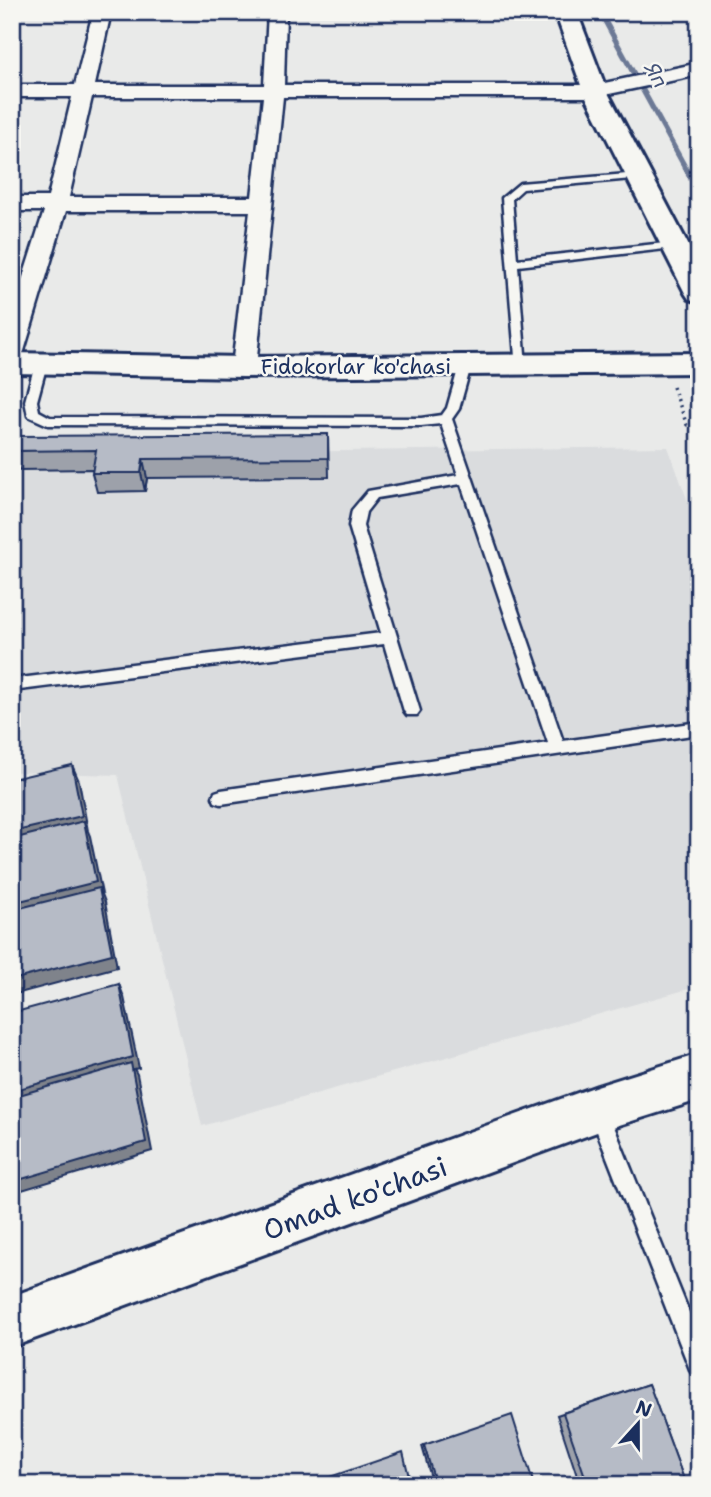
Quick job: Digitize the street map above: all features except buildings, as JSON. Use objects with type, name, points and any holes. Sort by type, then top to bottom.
[{"type":"main road","points":[[566,12],[595,91],[699,293]]},
{"type":"main road","name":"Fidokorlar ko'chasi","points":[[26,364],[244,367],[699,363]]},
{"type":"main road","name":"Omad ko'chasi","points":[[12,1322],[597,1109],[699,1077]]},
{"type":"street","points":[[12,351],[57,204],[102,12]]},
{"type":"street","points":[[244,367],[274,90],[277,12]]},
{"type":"street","points":[[12,91],[595,91],[699,69]]},
{"type":"street","points":[[12,204],[260,204]]},
{"type":"lane","points":[[520,366],[507,198],[520,186],[639,176]]},
{"type":"lane","points":[[514,263],[674,244]]},
{"type":"lane","points":[[26,364],[33,413],[48,421],[421,422],[446,419],[453,410],[465,366]]},
{"type":"lane","points":[[446,419],[557,747]]},
{"type":"lane","points":[[412,711],[356,526],[359,510],[373,494],[467,478]]},
{"type":"lane","points":[[12,685],[390,638]]},
{"type":"lane","points":[[222,797],[699,727]]},
{"type":"lane","points":[[597,1109],[699,1364]]},
{"type":"path","points":[[665,365],[687,425],[699,424]]},
{"type":"shaded area","points":[[668,447],[699,532],[699,986],[202,1126],[118,775],[12,772],[12,455]]},
{"type":"waterway","name":"Яп","points":[[600,12],[699,193]]}]
